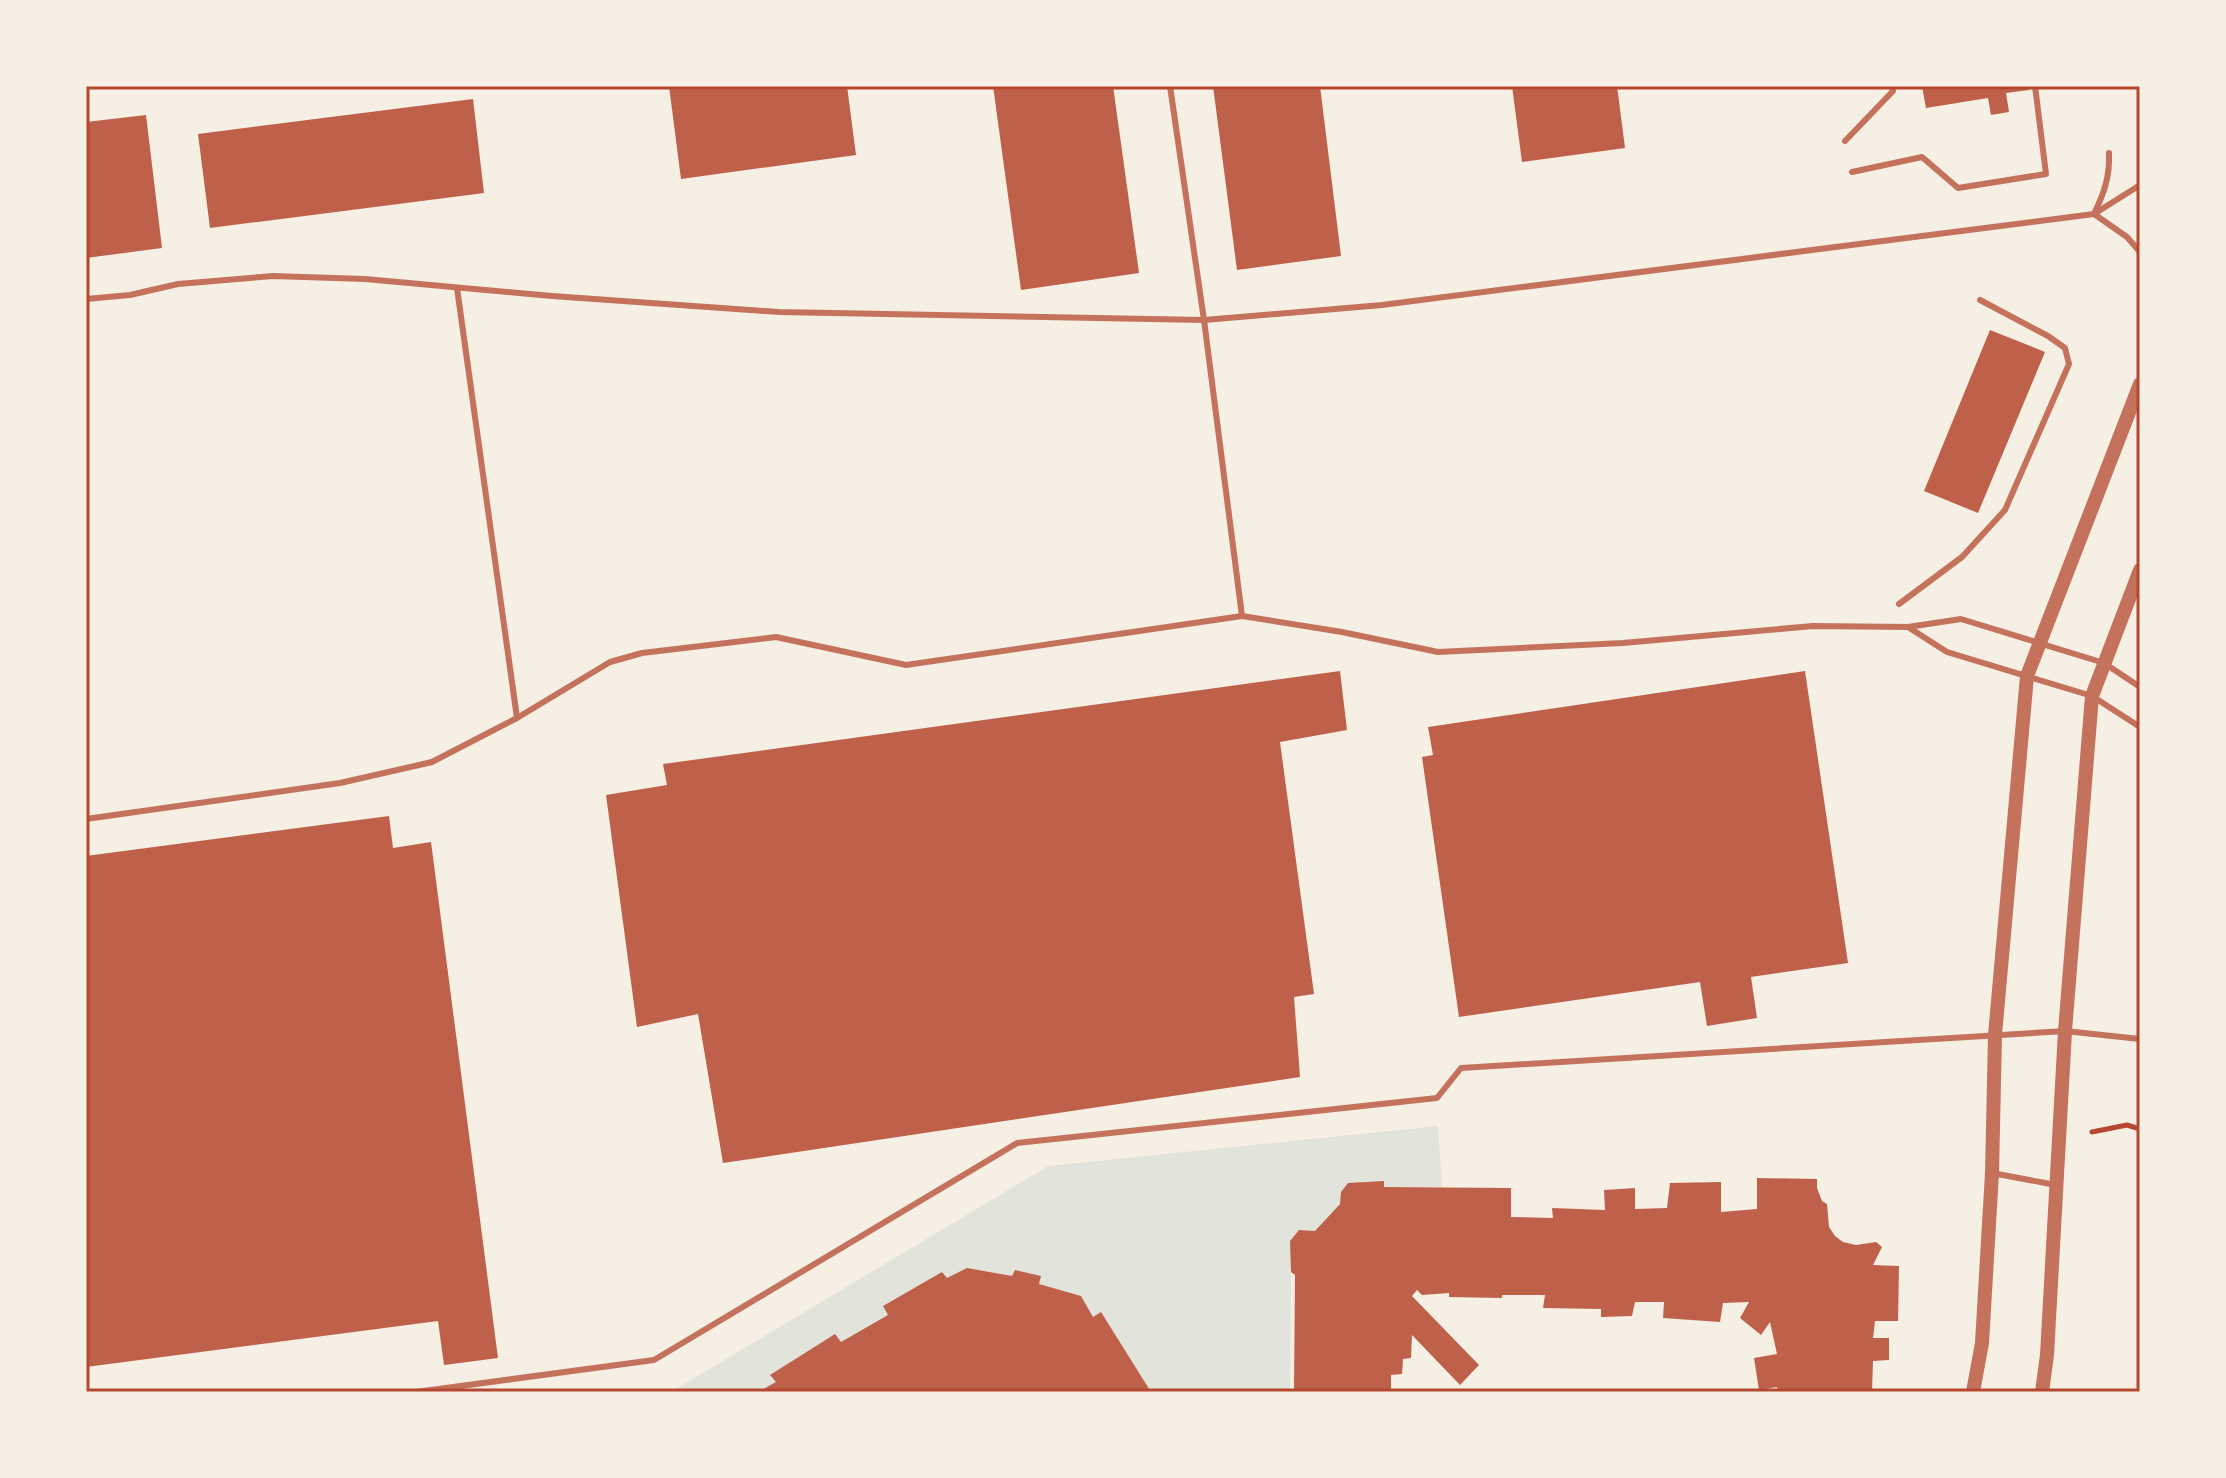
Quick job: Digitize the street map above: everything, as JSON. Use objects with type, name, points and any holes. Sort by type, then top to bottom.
[{"type":"street","points":[[1973,1392],[1982,1343],[1992,1173],[1995,1035],[2027,676],[2140,384]]},
{"type":"street","points":[[2042,1392],[2047,1355],[2065,1031],[2092,696],[2140,570]]},
{"type":"lane","points":[[1170,86],[1242,616]]},
{"type":"lane","points":[[1845,141],[1893,91],[1892,86]]},
{"type":"lane","points":[[1852,172],[1922,157],[1958,188],[2046,174],[2035,86]]},
{"type":"lane","points":[[2094,214],[2106,188],[2109,153]]},
{"type":"lane","points":[[86,299],[130,295],[178,284],[273,276],[365,279],[779,312],[1204,320],[1382,305],[2094,214],[2140,185]]},
{"type":"lane","points":[[2094,214],[2127,237],[2140,252]]},
{"type":"lane","points":[[457,288],[517,718]]},
{"type":"lane","points":[[1899,604],[1962,557],[2005,510],[2069,364],[2065,348],[1980,300]]},
{"type":"lane","points":[[86,819],[340,783],[417,766],[432,762],[517,718],[610,662],[642,653],[776,637],[906,665],[1242,616],[1340,631],[1438,652],[1623,643],[1813,626],[1908,627],[1961,619],[2104,663],[2140,687]]},
{"type":"lane","points":[[1908,627],[1947,652],[2092,696],[2140,727]]},
{"type":"lane","points":[[416,1392],[654,1360],[1017,1143],[1437,1098],[1461,1068],[2065,1031],[2140,1039]]},
{"type":"lane","points":[[1992,1173],[2057,1185]]},
{"type":"path","points":[[2092,1132],[2127,1125],[2140,1129]]},
{"type":"shaded area","points":[[1438,1126],[1442,1187],[1384,1187],[1348,1183],[1340,1204],[1291,1272],[1290,1392],[671,1392],[1048,1166]]},
{"type":"building","points":[[669,86],[847,86],[856,155],[681,179]]},
{"type":"building","points":[[993,86],[1113,86],[1139,273],[1021,290]]},
{"type":"building","points":[[1213,86],[1320,86],[1341,256],[1237,270]]},
{"type":"building","points":[[1512,86],[1617,86],[1625,148],[1522,162]]},
{"type":"building","points":[[1922,86],[2028,86],[2029,90],[2006,93],[2009,112],[1991,115],[1988,98],[1926,108]]},
{"type":"building","points":[[473,99],[484,193],[210,228],[198,134]]},
{"type":"building","points":[[146,115],[162,248],[86,258],[86,122]]},
{"type":"building","points":[[1990,330],[2045,352],[1978,513],[1924,491]]},
{"type":"building","points":[[1340,671],[1347,730],[1280,742],[1314,994],[1294,997],[1300,1077],[723,1163],[698,1014],[637,1027],[606,795],[667,785],[663,764]]},
{"type":"building","points":[[1805,671],[1848,963],[1751,977],[1757,1018],[1707,1026],[1700,982],[1459,1017],[1422,757],[1433,755],[1428,727]]},
{"type":"building","points":[[389,816],[393,848],[431,842],[498,1358],[444,1365],[438,1321],[86,1367],[86,856]]},
{"type":"building","points":[[1757,1178],[1817,1179],[1822,1201],[1827,1204],[1829,1227],[1835,1236],[1856,1245],[1876,1242],[1882,1247],[1873,1265],[1899,1266],[1898,1321],[1875,1321],[1873,1338],[1889,1338],[1889,1360],[1873,1361],[1872,1392],[1778,1392],[1777,1387],[1759,1390],[1754,1358],[1777,1354],[1770,1322],[1761,1335],[1740,1318],[1749,1302],[1723,1303],[1720,1322],[1663,1318],[1664,1302],[1635,1302],[1632,1316],[1601,1317],[1601,1309],[1543,1308],[1545,1295],[1449,1297],[1449,1293],[1422,1295],[1417,1290],[1412,1296],[1479,1365],[1460,1385],[1412,1335],[1411,1358],[1403,1359],[1402,1374],[1391,1375],[1391,1392],[1294,1392],[1295,1275],[1291,1272],[1290,1241],[1299,1230],[1315,1231],[1340,1204],[1341,1192],[1348,1183],[1384,1181],[1384,1187],[1511,1188],[1511,1217],[1553,1218],[1552,1208],[1605,1210],[1604,1190],[1635,1188],[1635,1209],[1667,1208],[1670,1183],[1721,1182],[1721,1212],[1757,1209]]},
{"type":"building","points":[[967,1268],[1012,1276],[1015,1270],[1041,1276],[1039,1284],[1081,1296],[1093,1317],[1101,1312],[1151,1392],[758,1392],[776,1382],[770,1375],[835,1334],[841,1342],[888,1315],[883,1306],[942,1272],[947,1278]]}]
